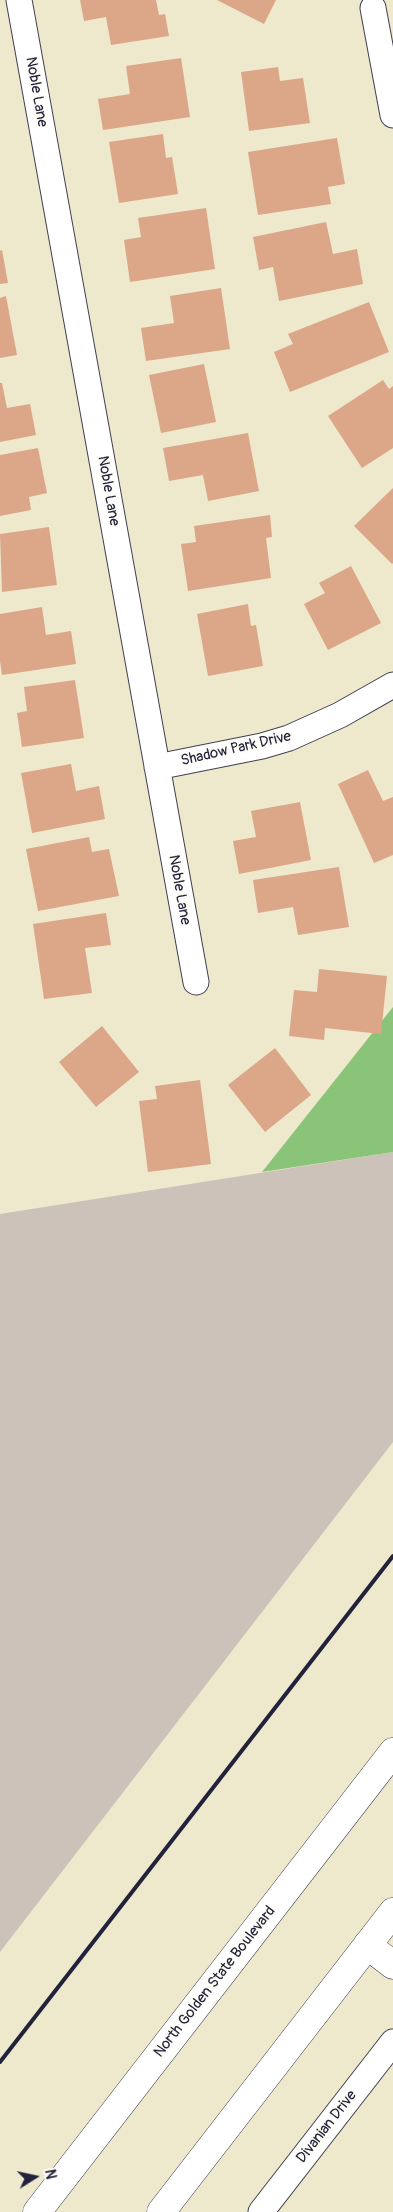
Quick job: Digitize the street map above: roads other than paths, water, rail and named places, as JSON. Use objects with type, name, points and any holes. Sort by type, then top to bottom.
[{"type":"main road","name":"North Golden State Boulevard","points":[[37,2212],[393,1752]]},
{"type":"main road","points":[[161,2212],[393,1912]]},
{"type":"main road","points":[[367,1945],[393,1965]]},
{"type":"street","name":"Noble Lane","points":[[19,0],[196,982]]},
{"type":"street","points":[[374,8],[393,115]]},
{"type":"street","name":"Shadow Park Drive","points":[[157,766],[262,746],[289,738],[340,715],[393,685]]},
{"type":"street","name":"Divanian Drive","points":[[261,2212],[393,2042]]},
{"type":"railway","points":[[0,2062],[393,1556]]}]
